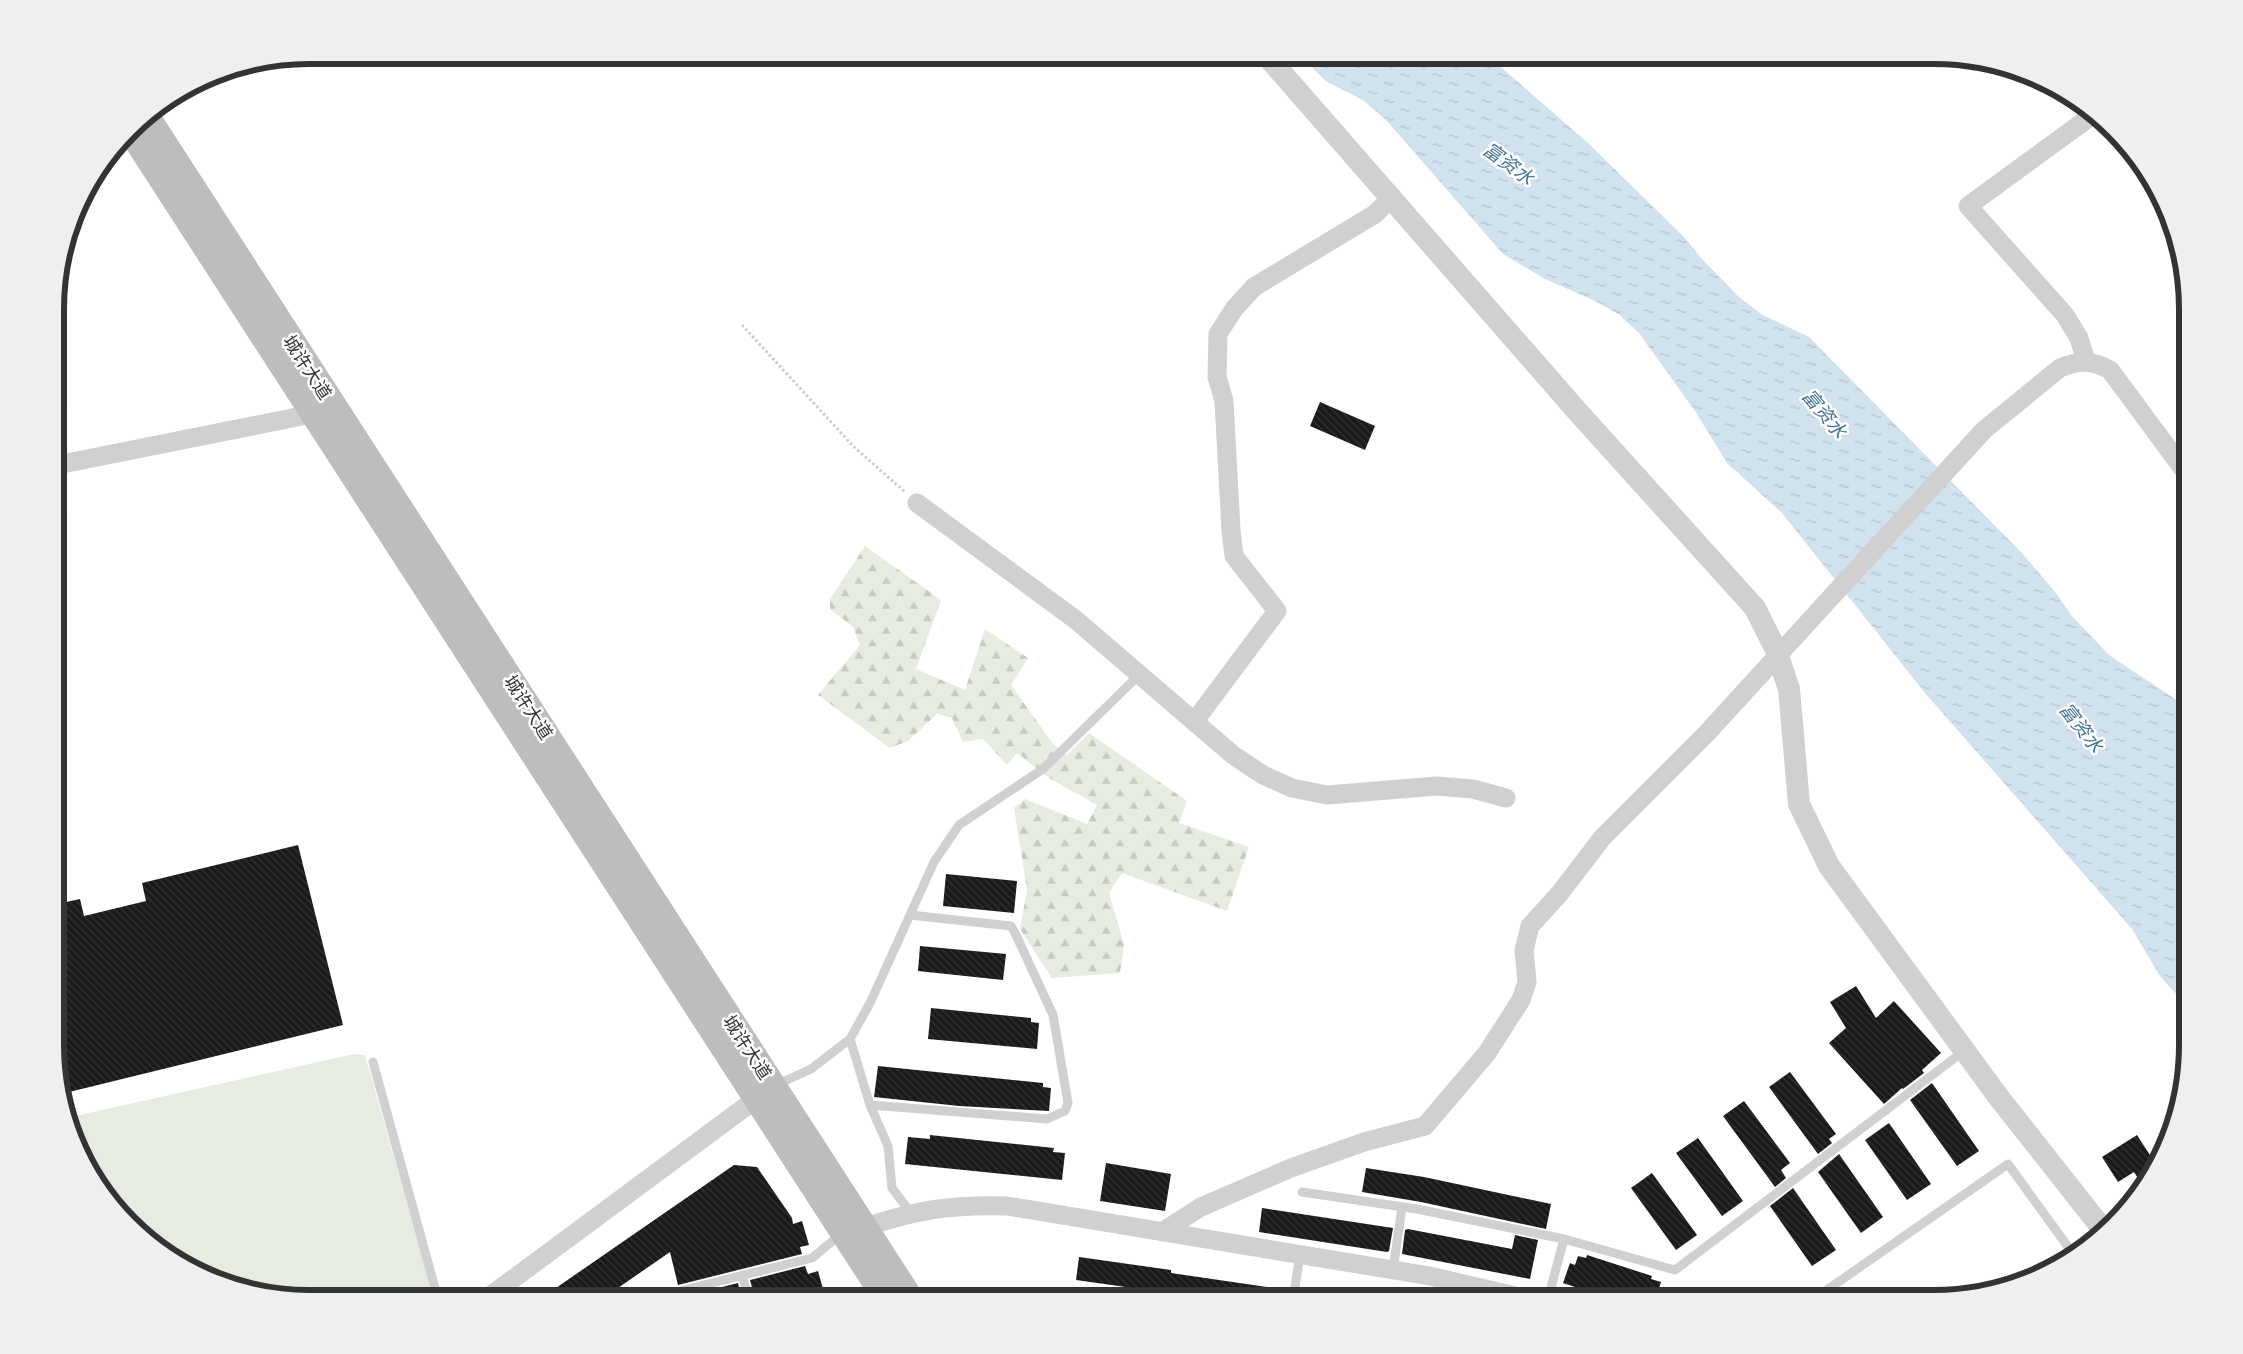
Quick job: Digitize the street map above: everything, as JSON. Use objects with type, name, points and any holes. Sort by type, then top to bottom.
[{"type":"main road","name":"城许大道","points":[[150,122],[765,1093],[854,1230],[904,1290]]},
{"type":"main road","name":"城许大道","points":[[135,137],[312,414],[765,1093]]},
{"type":"main road","name":"城许大道","points":[[854,1230],[882,1290]]},
{"type":"street","points":[[1274,64],[1754,608],[1778,655],[1789,689],[1799,804],[1829,866],[2000,1099],[2099,1226]]},
{"type":"street","points":[[2086,361],[2079,338],[2065,315],[1968,206],[2088,118]]},
{"type":"street","points":[[1194,722],[1277,611],[1234,556],[1230,530],[1224,401],[1217,377],[1218,334],[1234,309],[1254,287],[1375,214],[1391,198]]},
{"type":"street","points":[[1162,1232],[1201,1207],[1291,1168],[1364,1142],[1425,1126],[1486,1053],[1521,1000],[1527,982],[1524,950],[1530,926],[1560,893],[1602,838],[1706,734],[1984,430],[2060,368],[2072,363],[2086,361],[2098,364],[2114,375],[2179,462]]},
{"type":"street","points":[[64,464],[312,414]]},
{"type":"street","points":[[917,503],[1076,620],[1247,766],[1277,783],[1309,792],[1345,795],[1437,786],[1473,789],[1506,798]]},
{"type":"street","points":[[498,1290],[765,1093]]},
{"type":"street","points":[[854,1230],[911,1212],[951,1206],[1007,1206],[1392,1270],[1460,1282],[1492,1290]]},
{"type":"lane","points":[[765,1093],[811,1069],[850,1039],[870,1003],[934,862],[959,825],[1042,769],[1139,675]]},
{"type":"lane","points":[[870,1105],[1048,1119],[1065,1111],[1068,1103],[1053,1015],[1016,932],[1011,926],[910,915]]},
{"type":"lane","points":[[850,1039],[864,1080],[870,1105],[888,1146],[892,1188],[911,1212]]},
{"type":"lane","points":[[1302,1192],[1402,1207],[1564,1239],[1674,1270],[1964,1051]]},
{"type":"lane","points":[[373,1062],[436,1290]]},
{"type":"lane","points":[[1826,1290],[2008,1164],[2070,1249]]},
{"type":"lane","points":[[1392,1270],[1402,1207]]},
{"type":"lane","points":[[683,1290],[812,1258],[854,1230]]},
{"type":"lane","points":[[1550,1290],[1564,1239]]},
{"type":"lane","points":[[1294,1290],[1300,1255]]},
{"type":"lane","points":[[742,1275],[746,1290]]},
{"type":"path","points":[[742,324],[854,447],[917,503]]},
{"type":"green space","points":[[865,546],[941,600],[916,669],[965,690],[985,629],[1028,658],[1011,685],[1053,744],[1067,755],[1089,733],[1187,801],[1179,823],[1249,847],[1227,911],[1122,873],[1109,893],[1124,945],[1120,973],[1052,978],[1020,929],[1027,890],[1014,808],[1025,799],[1087,824],[1097,805],[1049,778],[1017,753],[1007,765],[983,739],[963,742],[952,718],[937,714],[908,741],[890,748],[818,695],[860,645],[853,627],[830,609],[830,599]]},
{"type":"green space","points":[[354,1054],[365,1055],[431,1290],[293,1290],[261,1286],[215,1272],[186,1257],[160,1240],[125,1207],[97,1168],[82,1139],[75,1116]]},
{"type":"water","name":"富资水","points":[[1308,64],[1497,64],[1588,143],[1684,237],[1702,259],[1739,297],[1761,314],[1809,337],[2021,552],[2056,593],[2071,615],[2109,655],[2179,702],[2179,997],[2160,976],[2132,929],[1925,693],[1782,513],[1727,463],[1695,411],[1639,333],[1618,314],[1595,301],[1545,279],[1503,254],[1387,121],[1363,100],[1327,82]]},
{"type":"building","points":[[1320,402],[1375,426],[1365,450],[1310,426]]},
{"type":"building","points":[[298,845],[343,1025],[68,1092],[64,1061],[64,902],[80,899],[84,916],[146,901],[142,883]]},
{"type":"building","points":[[946,874],[1017,881],[1014,913],[943,906]]},
{"type":"building","points":[[920,946],[1006,954],[1003,980],[918,971]]},
{"type":"building","points":[[1856,986],[1876,1018],[1894,1001],[1941,1053],[1922,1070],[1924,1073],[1902,1088],[1884,1104],[1829,1043],[1846,1028],[1830,1002]]},
{"type":"building","points":[[931,1008],[1031,1018],[1031,1022],[1039,1023],[1037,1049],[928,1039]]},
{"type":"building","points":[[878,1066],[1043,1083],[1043,1087],[1051,1088],[1049,1111],[959,1106],[874,1097]]},
{"type":"building","points":[[1790,1072],[1836,1134],[1829,1139],[1832,1143],[1818,1154],[1769,1087]]},
{"type":"building","points":[[1932,1083],[1979,1151],[1957,1166],[1910,1100]]},
{"type":"building","points":[[1744,1101],[1790,1163],[1781,1170],[1786,1178],[1775,1187],[1723,1116]]},
{"type":"building","points":[[1889,1123],[1931,1184],[1907,1200],[1865,1140]]},
{"type":"building","points":[[930,1135],[1054,1148],[1053,1152],[1065,1153],[1062,1180],[905,1164],[908,1137],[930,1139]]},
{"type":"building","points":[[2137,1135],[2152,1158],[2139,1180],[2134,1172],[2118,1182],[2102,1157]]},
{"type":"building","points":[[1698,1138],[1743,1201],[1722,1216],[1676,1153]]},
{"type":"building","points":[[1839,1154],[1883,1217],[1861,1233],[1818,1172]]},
{"type":"building","points":[[1106,1163],[1171,1174],[1165,1211],[1100,1201]]},
{"type":"building","points":[[734,1165],[757,1167],[792,1218],[793,1224],[802,1221],[809,1245],[800,1247],[802,1254],[678,1285],[670,1252],[615,1290],[553,1290]]},
{"type":"building","points":[[1366,1168],[1424,1177],[1551,1204],[1546,1229],[1421,1202],[1362,1192]]},
{"type":"building","points":[[1652,1173],[1697,1235],[1676,1250],[1631,1188]]},
{"type":"building","points":[[1793,1188],[1836,1250],[1812,1266],[1770,1206]]},
{"type":"building","points":[[1262,1208],[1393,1228],[1389,1251],[1259,1232]]},
{"type":"building","points":[[1408,1229],[1512,1249],[1515,1235],[1538,1240],[1530,1279],[1402,1254],[1405,1230]]},
{"type":"building","points":[[1587,1255],[1652,1276],[1651,1279],[1661,1282],[1659,1290],[1584,1290],[1563,1283],[1570,1263],[1575,1265],[1578,1256],[1586,1258]]},
{"type":"building","points":[[1079,1257],[1171,1270],[1171,1273],[1287,1290],[1147,1290],[1076,1280]]},
{"type":"building","points":[[805,1266],[808,1274],[818,1271],[823,1290],[753,1290],[750,1280]]},
{"type":"building","points":[[738,1283],[740,1290],[710,1290]]}]
